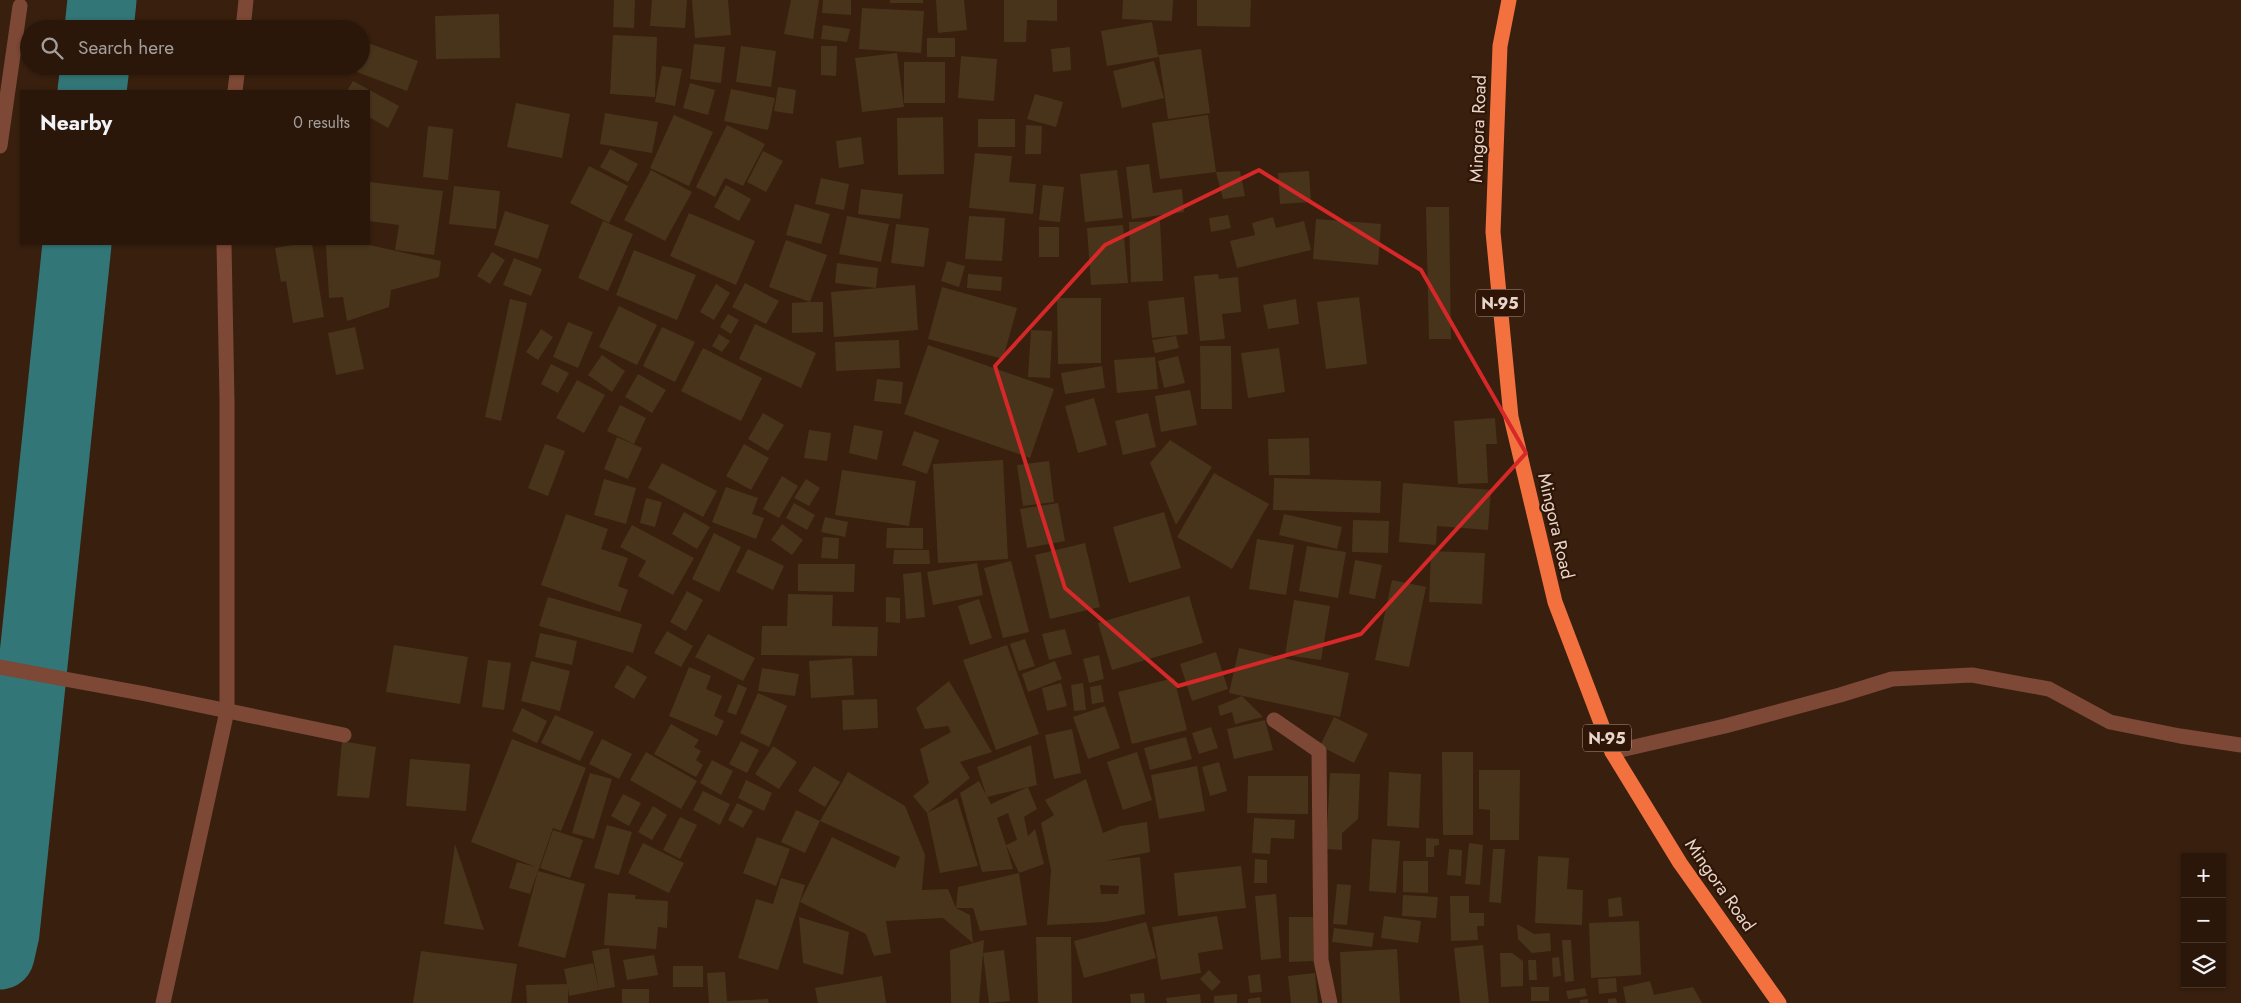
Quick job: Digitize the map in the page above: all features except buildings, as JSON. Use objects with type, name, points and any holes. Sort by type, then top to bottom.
[{"type":"highway","name":"Mingora Road","points":[[1509,0],[1500,46],[1493,232],[1510,417],[1555,602],[1612,752],[1680,863],[1779,1003]]},
{"type":"street","points":[[244,20],[246,0]]},
{"type":"street","points":[[0,146],[20,6]]},
{"type":"street","points":[[235,90],[237,75]]},
{"type":"street","points":[[163,1003],[227,711],[227,400],[224,245]]},
{"type":"street","points":[[0,667],[146,694],[344,735]]},
{"type":"street","points":[[1612,752],[1735,723],[1892,679],[1972,675],[2049,689],[2110,722],[2180,736],[2241,745]]},
{"type":"street","points":[[1274,720],[1319,752],[1321,960],[1330,1003]]},
{"type":"highlighted area","points":[[1259,170],[1421,270],[1526,453],[1361,634],[1178,686],[1065,588],[995,366],[1105,245]]},
{"type":"waterway","points":[[100,20],[102,0]]},
{"type":"waterway","points":[[92,90],[94,75]]},
{"type":"waterway","points":[[0,955],[5,933],[77,245]]}]
